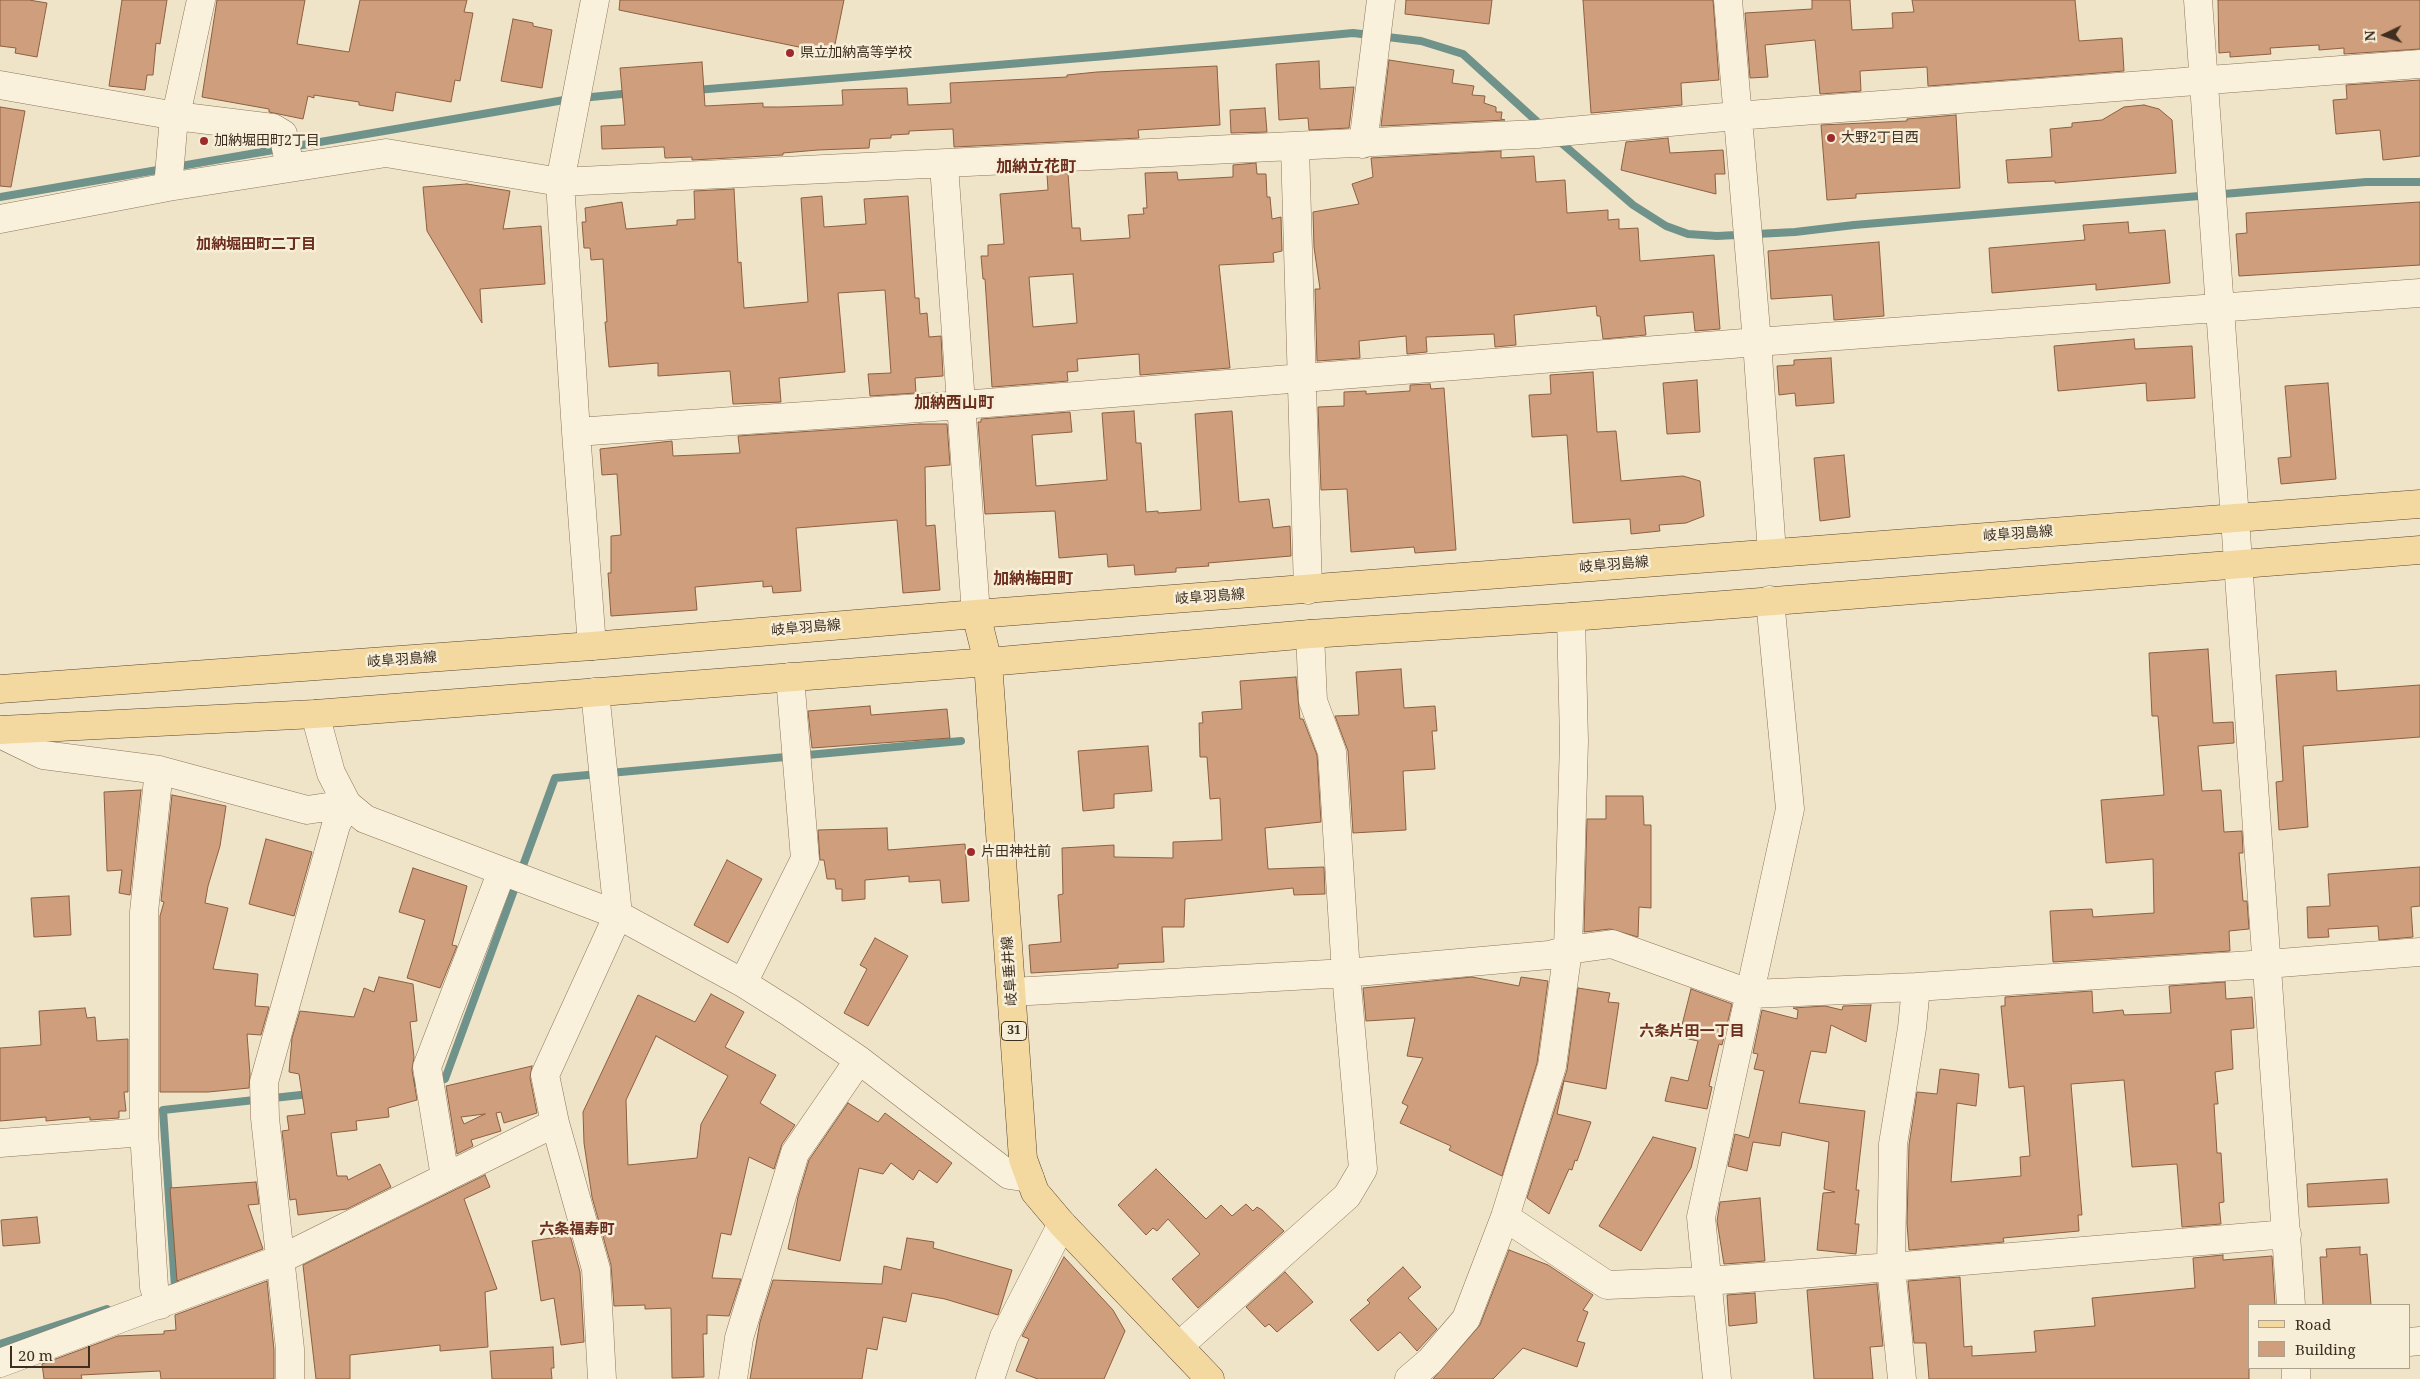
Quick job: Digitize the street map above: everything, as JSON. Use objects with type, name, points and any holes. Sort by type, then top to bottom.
[{"type":"main road","name":"岐阜羽島線","points":[[0,689],[592,646],[976,614],[2420,504]]},
{"type":"main road","points":[[0,732],[315,714],[988,662],[1310,634],[1571,617],[2420,550]]},
{"type":"main road","name":"岐阜垂井線","points":[[976,614],[988,662],[1023,1159],[1035,1192],[1062,1224],[1210,1379]]},
{"type":"street","points":[[169,172],[176,116],[201,0]]},
{"type":"street","points":[[592,646],[560,182],[595,0]]},
{"type":"street","points":[[1728,0],[1736,116],[1757,342],[1772,553]]},
{"type":"street","points":[[2198,0],[2233,518],[2238,564],[2291,1304]]},
{"type":"street","points":[[1363,144],[1380,8]]},
{"type":"street","points":[[0,219],[169,172],[287,152],[386,153],[560,182],[944,165],[1537,134],[1736,116],[2205,82],[2420,64]]},
{"type":"street","points":[[0,85],[176,116],[273,128],[287,152]]},
{"type":"street","points":[[1295,147],[1308,590]]},
{"type":"street","points":[[944,165],[976,614]]},
{"type":"street","points":[[576,432],[962,405],[1757,342],[2420,293]]},
{"type":"street","points":[[1717,1379],[1701,1216],[1790,809],[1770,600]]},
{"type":"street","points":[[1409,1379],[1430,1361],[1466,1319],[1505,1217],[1552,1066],[1568,950],[1574,741],[1571,617]]},
{"type":"street","points":[[1179,1346],[1347,1196],[1362,1169],[1346,973],[1332,752],[1313,701],[1310,634]]},
{"type":"street","points":[[743,983],[805,859],[790,677]]},
{"type":"street","points":[[595,692],[618,915],[545,1075],[555,1123],[596,1269],[602,1379]]},
{"type":"street","points":[[315,714],[331,773],[347,804],[365,819],[618,915],[743,983],[859,1060],[1009,1175],[1030,1178]]},
{"type":"street","points":[[0,732],[43,755],[159,770],[307,810],[347,804]]},
{"type":"street","points":[[159,770],[144,912],[144,1132],[154,1287],[160,1305]]},
{"type":"street","points":[[290,1379],[290,1349],[264,1118],[264,1082],[336,825],[347,804]]},
{"type":"street","points":[[445,1177],[427,1067],[502,871]]},
{"type":"street","points":[[1012,992],[1346,973],[1549,955],[1568,950],[1612,944],[1751,994],[1916,987],[2420,952]]},
{"type":"street","points":[[1902,1379],[1891,1267],[1893,1144],[1912,1028],[1916,987]]},
{"type":"street","points":[[733,1379],[739,1338],[795,1153],[859,1060]]},
{"type":"street","points":[[0,1364],[281,1259],[555,1123]]},
{"type":"street","points":[[0,1143],[144,1132]]},
{"type":"street","points":[[1505,1217],[1607,1285],[1707,1281],[2286,1234]]},
{"type":"street","points":[[990,1379],[1004,1337],[1062,1224]]},
{"type":"building","points":[[0,0],[29,0],[47,3],[37,57],[15,53],[16,48],[0,46]]},
{"type":"building","points":[[122,0],[167,0],[160,44],[156,43],[153,75],[147,75],[145,90],[109,86]]},
{"type":"building","points":[[217,0],[305,0],[297,44],[349,52],[360,0],[467,0],[464,12],[473,13],[460,81],[455,80],[451,102],[396,92],[393,111],[359,105],[359,102],[314,95],[314,98],[308,96],[303,119],[269,112],[269,109],[202,97]]},
{"type":"building","points":[[620,0],[844,0],[833,54],[619,10]]},
{"type":"building","points":[[1406,0],[1492,0],[1489,24],[1405,14]]},
{"type":"building","points":[[1583,0],[1713,0],[1719,80],[1681,83],[1682,105],[1591,113]]},
{"type":"building","points":[[1812,0],[1850,0],[1852,30],[1893,28],[1892,13],[1914,12],[1912,0],[2075,0],[2079,41],[2122,38],[2124,71],[1928,86],[1927,67],[1860,71],[1861,91],[1820,94],[1815,40],[1765,45],[1768,77],[1750,78],[1745,13],[1812,9]]},
{"type":"building","points":[[2218,0],[2420,0],[2420,49],[2344,54],[2344,48],[2319,50],[2319,45],[2270,48],[2271,54],[2230,57],[2230,52],[2219,53]]},
{"type":"building","points":[[513,19],[533,23],[533,26],[552,30],[542,88],[501,81]]},
{"type":"building","points":[[1389,60],[1454,70],[1452,83],[1474,86],[1472,95],[1485,96],[1484,103],[1496,107],[1496,112],[1502,112],[1501,119],[1505,120],[1381,126]]},
{"type":"building","points":[[1319,61],[1320,89],[1354,87],[1349,128],[1309,130],[1308,118],[1279,120],[1276,64]]},
{"type":"building","points":[[702,62],[705,106],[763,103],[763,107],[843,105],[842,90],[907,88],[908,105],[951,103],[950,83],[1067,77],[1067,75],[1097,72],[1217,66],[1220,125],[1138,130],[1139,138],[954,147],[953,129],[909,131],[909,134],[891,135],[891,138],[870,139],[869,148],[692,160],[692,157],[665,158],[664,147],[602,149],[601,126],[625,125],[620,68]]},
{"type":"building","points":[[2420,80],[2420,156],[2383,160],[2380,130],[2336,134],[2333,100],[2347,99],[2346,85]]},
{"type":"building","points":[[2144,105],[2159,109],[2172,120],[2176,173],[2055,183],[2055,181],[2008,183],[2006,160],[2052,157],[2050,129],[2072,127],[2072,123],[2102,120],[2124,107]]},
{"type":"building","points":[[0,107],[25,111],[11,187],[0,186]]},
{"type":"building","points":[[1265,108],[1267,132],[1231,133],[1230,110]]},
{"type":"building","points":[[1956,115],[1960,188],[1856,194],[1856,198],[1827,200],[1821,125],[1907,121],[1907,119]]},
{"type":"building","points":[[1668,138],[1670,153],[1723,150],[1725,174],[1715,174],[1716,194],[1621,170],[1626,142]]},
{"type":"building","points":[[1501,151],[1501,158],[1534,156],[1536,182],[1565,180],[1567,213],[1608,210],[1608,220],[1619,219],[1619,229],[1638,228],[1640,261],[1714,255],[1720,329],[1695,331],[1693,312],[1644,316],[1646,335],[1603,339],[1600,316],[1597,316],[1596,306],[1514,315],[1516,345],[1495,347],[1494,334],[1426,337],[1427,352],[1407,354],[1406,336],[1359,341],[1360,358],[1317,361],[1315,289],[1320,289],[1314,247],[1313,212],[1359,204],[1352,184],[1373,177],[1371,158]]},
{"type":"building","points":[[1256,163],[1257,174],[1266,174],[1267,197],[1270,197],[1272,219],[1281,217],[1282,251],[1273,253],[1274,262],[1219,265],[1230,368],[1140,375],[1139,354],[1077,359],[1078,371],[1067,372],[1068,381],[992,387],[985,279],[983,279],[981,256],[988,256],[988,245],[1004,244],[1000,194],[1048,190],[1047,174],[1068,173],[1072,228],[1080,228],[1081,241],[1130,238],[1128,215],[1144,214],[1143,208],[1147,208],[1145,173],[1177,172],[1178,180],[1233,177],[1233,165]],"holes":[[[1073,274],[1077,323],[1033,327],[1029,277]]]},
{"type":"building","points":[[467,184],[510,191],[503,229],[541,226],[545,284],[480,289],[482,323],[427,231],[423,187]]},
{"type":"building","points":[[734,189],[738,263],[741,262],[744,308],[808,302],[801,198],[822,196],[824,227],[866,224],[864,199],[908,196],[915,298],[919,298],[920,314],[927,313],[929,337],[941,336],[943,376],[915,378],[916,393],[870,396],[868,374],[891,373],[885,290],[838,293],[845,372],[779,378],[781,402],[733,404],[730,371],[658,376],[658,363],[609,367],[603,259],[591,260],[590,248],[584,248],[582,222],[586,222],[585,208],[622,202],[626,229],[677,225],[677,220],[695,219],[694,191]]},
{"type":"building","points":[[2420,202],[2420,265],[2239,276],[2236,234],[2247,233],[2246,213]]},
{"type":"building","points":[[2128,222],[2129,233],[2165,230],[2170,283],[2096,290],[2096,284],[1992,293],[1989,248],[2085,240],[2083,225]]},
{"type":"building","points":[[1879,242],[1884,316],[1834,320],[1832,295],[1771,299],[1768,251]]},
{"type":"building","points":[[2134,339],[2135,349],[2192,346],[2195,398],[2147,401],[2146,383],[2058,391],[2054,346]]},
{"type":"building","points":[[1831,358],[1834,403],[1796,406],[1795,393],[1779,395],[1777,366],[1794,365],[1794,360]]},
{"type":"building","points":[[1593,372],[1597,432],[1616,431],[1621,481],[1683,476],[1700,481],[1704,516],[1686,523],[1659,525],[1660,531],[1631,534],[1630,519],[1573,523],[1567,435],[1532,437],[1529,395],[1551,394],[1550,375]]},
{"type":"building","points":[[1697,380],[1700,432],[1667,434],[1663,383]]},
{"type":"building","points":[[2328,383],[2336,479],[2281,484],[2278,458],[2291,457],[2285,386]]},
{"type":"building","points":[[1430,384],[1431,389],[1444,388],[1456,550],[1415,553],[1414,547],[1351,552],[1347,489],[1321,490],[1318,407],[1344,406],[1344,392],[1366,391],[1366,394],[1410,391],[1410,385]]},
{"type":"building","points":[[1134,411],[1136,443],[1141,443],[1146,512],[1158,511],[1158,513],[1201,510],[1195,414],[1232,411],[1239,502],[1269,499],[1273,528],[1290,526],[1291,556],[1208,563],[1209,566],[1176,568],[1176,572],[1135,575],[1134,565],[1108,567],[1107,554],[1059,558],[1055,511],[985,514],[978,422],[981,422],[981,419],[1070,412],[1072,432],[1032,435],[1036,486],[1107,480],[1102,413]]},
{"type":"building","points":[[920,424],[947,424],[950,465],[925,467],[926,526],[935,525],[940,590],[903,593],[897,520],[796,528],[801,591],[773,593],[772,586],[763,587],[763,581],[695,587],[697,610],[611,616],[608,573],[611,573],[611,536],[621,535],[617,474],[602,475],[600,449],[672,441],[673,456],[740,453],[738,436]]},
{"type":"building","points":[[1844,455],[1850,517],[1820,521],[1814,458]]},
{"type":"building","points":[[2208,649],[2213,723],[2233,722],[2234,743],[2198,746],[2202,791],[2221,790],[2224,832],[2242,831],[2243,853],[2239,853],[2243,901],[2247,901],[2249,929],[2229,931],[2230,951],[2053,962],[2050,911],[2092,909],[2093,917],[2154,913],[2153,859],[2106,863],[2101,800],[2164,795],[2158,716],[2152,716],[2149,653]]},
{"type":"building","points":[[1401,669],[1404,708],[1435,706],[1437,731],[1432,731],[1435,769],[1403,771],[1406,830],[1353,833],[1348,751],[1335,716],[1359,715],[1356,672]]},
{"type":"building","points":[[2336,671],[2337,691],[2420,685],[2420,737],[2303,746],[2308,827],[2279,830],[2276,782],[2283,781],[2276,675]]},
{"type":"building","points":[[1296,677],[1300,719],[1303,719],[1317,755],[1321,822],[1265,828],[1268,869],[1324,867],[1325,894],[1294,895],[1293,888],[1185,899],[1184,927],[1162,927],[1164,962],[1118,964],[1118,968],[1031,973],[1029,945],[1061,942],[1058,895],[1063,894],[1062,848],[1114,845],[1114,857],[1173,858],[1173,842],[1222,840],[1220,798],[1210,799],[1207,757],[1200,757],[1199,723],[1203,723],[1202,712],[1242,709],[1240,681]]},
{"type":"building","points":[[870,706],[871,715],[947,709],[950,738],[812,748],[808,711]]},
{"type":"building","points":[[1148,746],[1152,791],[1114,794],[1114,808],[1083,811],[1078,751]]},
{"type":"building","points":[[141,790],[130,895],[119,893],[122,870],[107,871],[104,792]]},
{"type":"building","points":[[172,795],[226,806],[220,846],[205,903],[228,908],[213,969],[258,974],[255,1006],[269,1007],[261,1035],[247,1034],[250,1074],[249,1088],[208,1092],[160,1092],[160,916],[164,902],[161,901]]},
{"type":"building","points":[[1606,796],[1643,796],[1644,825],[1651,825],[1651,908],[1639,907],[1638,937],[1610,929],[1584,932],[1587,819],[1606,819]]},
{"type":"building","points":[[887,828],[888,850],[965,844],[969,901],[942,903],[940,880],[909,882],[909,876],[865,880],[865,899],[842,901],[842,889],[836,889],[835,879],[827,879],[824,860],[820,860],[818,830]]},
{"type":"building","points":[[266,839],[312,852],[294,916],[249,904]]},
{"type":"building","points":[[727,860],[762,879],[728,943],[694,925]]},
{"type":"building","points":[[2420,867],[2420,906],[2411,907],[2413,937],[2379,940],[2378,926],[2328,929],[2329,937],[2308,938],[2307,907],[2330,906],[2328,874]]},
{"type":"building","points":[[413,868],[467,886],[452,945],[457,946],[440,988],[407,978],[425,920],[399,912]]},
{"type":"building","points":[[69,896],[71,935],[34,937],[31,898]]},
{"type":"building","points":[[875,938],[908,956],[868,1026],[844,1013],[867,969],[860,965]]},
{"type":"building","points":[[379,977],[413,984],[417,1021],[410,1022],[414,1057],[412,1070],[417,1100],[388,1108],[389,1117],[356,1121],[357,1130],[331,1133],[337,1176],[347,1176],[348,1180],[380,1164],[391,1187],[347,1209],[298,1215],[296,1199],[290,1200],[282,1131],[289,1130],[287,1116],[305,1114],[299,1074],[289,1072],[292,1038],[300,1011],[354,1017],[364,988],[374,992]]},
{"type":"building","points":[[1472,977],[1519,986],[1521,977],[1548,981],[1537,1063],[1502,1176],[1449,1150],[1451,1146],[1400,1123],[1408,1106],[1402,1103],[1423,1058],[1407,1056],[1415,1018],[1366,1021],[1363,988]]},
{"type":"building","points":[[2225,982],[2226,999],[2252,997],[2254,1028],[2231,1030],[2233,1069],[2215,1072],[2218,1104],[2214,1104],[2217,1153],[2221,1153],[2224,1202],[2219,1203],[2221,1224],[2182,1227],[2177,1164],[2132,1167],[2124,1080],[2071,1084],[2082,1215],[2078,1215],[2079,1231],[2003,1238],[2004,1242],[1909,1250],[1907,1223],[1909,1145],[1917,1092],[1937,1094],[1940,1069],[1979,1074],[1976,1106],[1957,1103],[1951,1182],[2021,1176],[2020,1157],[2030,1156],[2024,1086],[2009,1088],[2001,1006],[2005,1006],[2005,997],[2092,991],[2093,1013],[2123,1010],[2124,1015],[2171,1013],[2169,986]]},
{"type":"building","points":[[1578,988],[1610,993],[1608,1002],[1619,1003],[1606,1089],[1564,1081],[1557,1114],[1591,1122],[1577,1161],[1575,1160],[1572,1170],[1569,1169],[1549,1214],[1527,1198],[1567,1070]]},
{"type":"building","points":[[1691,989],[1732,1004],[1722,1045],[1719,1044],[1709,1086],[1712,1087],[1707,1109],[1665,1101],[1671,1077],[1688,1081],[1698,1041],[1679,1037]]},
{"type":"building","points":[[711,994],[744,1012],[725,1047],[776,1075],[760,1103],[795,1125],[782,1144],[774,1169],[749,1157],[731,1235],[721,1233],[712,1278],[741,1279],[729,1316],[707,1315],[707,1334],[703,1334],[704,1377],[672,1378],[671,1308],[645,1309],[645,1305],[614,1306],[611,1265],[592,1197],[584,1143],[583,1112],[638,995],[695,1022]],"holes":[[[656,1036],[728,1076],[701,1124],[697,1158],[628,1165],[626,1100]]]},
{"type":"building","points":[[1871,1005],[1866,1042],[1831,1025],[1826,1053],[1811,1051],[1799,1103],[1865,1111],[1856,1190],[1859,1190],[1855,1224],[1859,1224],[1856,1254],[1817,1250],[1823,1193],[1835,1192],[1824,1189],[1829,1142],[1782,1132],[1780,1146],[1753,1142],[1747,1171],[1728,1166],[1735,1134],[1749,1138],[1764,1071],[1754,1069],[1758,1054],[1753,1053],[1762,1010],[1797,1019],[1798,1010],[1793,1008],[1825,1006],[1842,1010],[1843,1006]]},
{"type":"building","points":[[85,1008],[87,1018],[95,1017],[97,1041],[128,1039],[128,1092],[124,1092],[126,1111],[119,1111],[119,1118],[90,1120],[90,1117],[46,1121],[46,1117],[0,1121],[0,1048],[41,1045],[39,1011]]},
{"type":"building","points":[[532,1066],[530,1078],[537,1113],[504,1123],[501,1112],[496,1113],[501,1131],[471,1140],[473,1146],[457,1154],[446,1086]],"holes":[[[485,1114],[464,1124],[461,1117]]]},
{"type":"building","points":[[848,1103],[878,1122],[885,1113],[952,1163],[937,1183],[919,1170],[913,1180],[891,1163],[883,1174],[859,1168],[840,1261],[788,1249],[798,1197],[809,1160]]},
{"type":"building","points":[[1653,1137],[1696,1148],[1691,1168],[1641,1251],[1599,1226]]},
{"type":"building","points":[[1156,1169],[1206,1219],[1221,1205],[1232,1216],[1246,1204],[1253,1211],[1257,1207],[1262,1210],[1284,1231],[1198,1308],[1172,1279],[1200,1254],[1168,1219],[1157,1231],[1153,1228],[1146,1235],[1118,1205]]},
{"type":"building","points":[[485,1175],[490,1187],[464,1199],[497,1289],[485,1292],[488,1347],[440,1351],[440,1345],[350,1355],[350,1379],[316,1379],[303,1265]]},
{"type":"building","points":[[2387,1179],[2389,1203],[2308,1207],[2307,1184]]},
{"type":"building","points":[[256,1182],[259,1204],[248,1205],[263,1249],[177,1281],[170,1188]]},
{"type":"building","points":[[1760,1198],[1765,1261],[1724,1264],[1717,1221],[1720,1202]]},
{"type":"building","points":[[37,1217],[40,1243],[3,1246],[1,1220]]},
{"type":"building","points":[[570,1235],[580,1272],[584,1342],[561,1345],[554,1298],[541,1301],[532,1241]]},
{"type":"building","points":[[907,1238],[934,1242],[933,1248],[1012,1270],[998,1315],[945,1299],[912,1293],[906,1322],[883,1317],[877,1350],[867,1348],[862,1379],[750,1379],[760,1322],[773,1280],[882,1284],[884,1266],[901,1270]]},
{"type":"building","points":[[2360,1247],[2360,1255],[2367,1254],[2371,1304],[2323,1304],[2320,1257],[2327,1257],[2326,1249]]},
{"type":"building","points":[[1509,1250],[1548,1265],[1593,1295],[1583,1310],[1588,1312],[1577,1341],[1585,1343],[1577,1367],[1523,1348],[1493,1379],[1433,1379],[1480,1325]]},
{"type":"building","points":[[2223,1255],[2223,1260],[2272,1256],[2275,1304],[2248,1304],[2249,1379],[1929,1379],[1926,1343],[1914,1343],[1908,1281],[1960,1277],[1964,1347],[1972,1346],[1972,1356],[2036,1352],[2034,1331],[2095,1326],[2092,1298],[2195,1288],[2193,1258]]},
{"type":"building","points":[[1064,1257],[1113,1310],[1125,1331],[1104,1379],[1038,1379],[1016,1371],[1029,1339],[1022,1336]]},
{"type":"building","points":[[1403,1267],[1421,1287],[1408,1298],[1437,1329],[1417,1351],[1400,1332],[1378,1351],[1350,1320],[1370,1303],[1367,1300]]},
{"type":"building","points":[[1285,1272],[1313,1302],[1277,1332],[1269,1324],[1265,1327],[1246,1307]]},
{"type":"building","points":[[267,1281],[274,1350],[274,1379],[161,1379],[160,1371],[81,1375],[82,1379],[44,1379],[42,1364],[118,1336],[164,1334],[164,1331],[176,1330],[175,1315]]},
{"type":"building","points":[[1877,1284],[1883,1346],[1870,1347],[1873,1379],[1814,1379],[1807,1290]]},
{"type":"building","points":[[1755,1293],[1757,1323],[1729,1326],[1727,1295]]},
{"type":"building","points":[[553,1347],[554,1368],[551,1368],[552,1379],[492,1379],[490,1351]]},
{"type":"waterway","points":[[696,90],[1106,56],[1353,33],[1421,41],[1463,54],[1543,127]]},
{"type":"waterway","points":[[581,98],[632,93]]},
{"type":"waterway","points":[[0,197],[570,99]]},
{"type":"waterway","points":[[1558,140],[1633,205],[1666,226],[1688,234],[1717,236],[1795,232],[1854,225],[2366,182],[2420,182]]},
{"type":"waterway","points":[[404,1084],[445,1079],[555,778],[961,741]]},
{"type":"waterway","points":[[168,1289],[175,1287],[163,1110],[310,1094]]},
{"type":"waterway","points":[[0,1344],[107,1309]]},
{"type":"place","name":"県立加納高等学校","points":[[790,53]]},
{"type":"place","name":"大野2丁目西","points":[[1831,138]]},
{"type":"place","name":"加納堀田町2丁目","points":[[204,141]]},
{"type":"place","name":"片田神社前","points":[[971,852]]},
{"type":"district","name":"加納立花町","points":[[1036,167]]},
{"type":"district","name":"加納堀田町二丁目","points":[[256,245]]},
{"type":"district","name":"加納西山町","points":[[954,403]]},
{"type":"district","name":"加納梅田町","points":[[1033,579]]},
{"type":"district","name":"六条片田一丁目","points":[[1692,1032]]},
{"type":"district","name":"六条福寿町","points":[[577,1230]]}]
